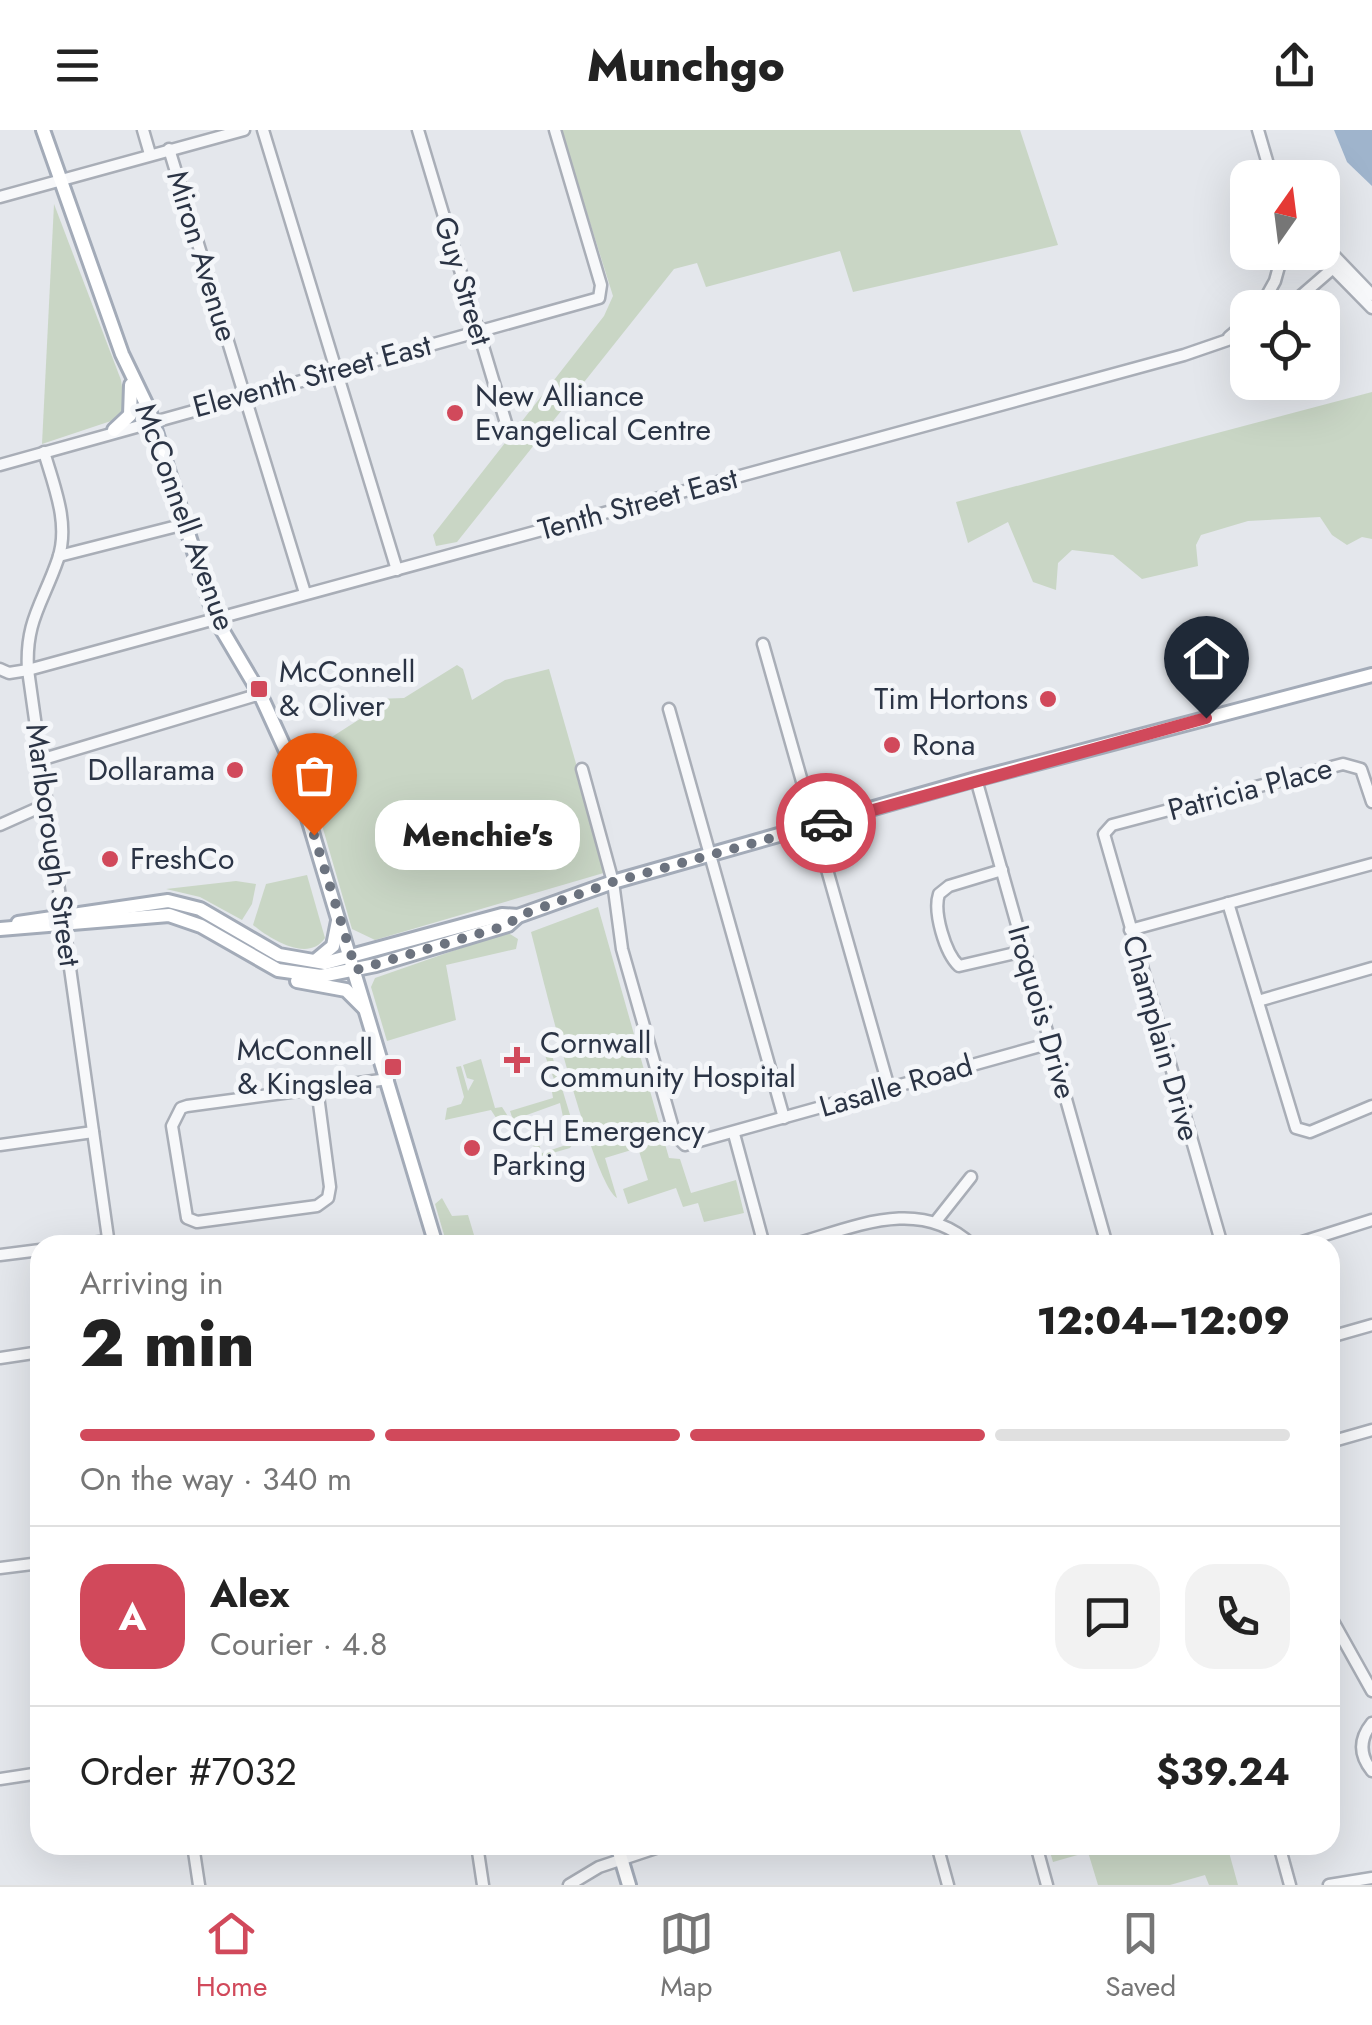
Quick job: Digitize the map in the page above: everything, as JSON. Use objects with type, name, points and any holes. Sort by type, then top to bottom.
[{"type":"main road","name":"McConnell Avenue","points":[[43,130],[122,354],[151,419],[215,618],[260,694],[291,762],[355,963],[433,1235]]},
{"type":"main road","points":[[114,430],[134,406],[122,354]]},
{"type":"main road","points":[[268,966],[308,975],[508,925],[518,916],[613,882],[976,779],[1372,675]]},
{"type":"main road","points":[[63,920],[149,901],[174,902],[211,915],[279,955],[311,962],[355,963]]},
{"type":"main road","points":[[311,962],[327,954],[335,942],[337,909]]},
{"type":"main road","points":[[0,928],[63,920],[176,917],[207,929],[299,981],[346,990],[367,1012]]},
{"type":"main road","points":[[620,1855],[630,1885]]},
{"type":"street","points":[[143,130],[150,154]]},
{"type":"street","points":[[0,197],[244,130]]},
{"type":"street","points":[[263,130],[397,570]]},
{"type":"street","name":"Guy Street","points":[[418,130],[508,433]]},
{"type":"street","name":"Eleventh Street East","points":[[0,465],[151,419],[598,298],[600,285],[555,130]]},
{"type":"street","points":[[1259,132],[1267,160]]},
{"type":"street","points":[[1259,132],[1272,160]]},
{"type":"street","name":"Miron Avenue","points":[[169,149],[305,593]]},
{"type":"street","points":[[1308,290],[1331,270]]},
{"type":"street","points":[[1337,270],[1372,308]]},
{"type":"street","points":[[1338,270],[1372,295]]},
{"type":"street","points":[[1208,347],[1230,333]]},
{"type":"street","name":"Tenth Street East","points":[[0,669],[9,673],[28,670],[1230,339]]},
{"type":"street","name":"Marlborough Street","points":[[44,452],[60,506],[59,556],[32,616],[26,642],[28,670],[108,1235]]},
{"type":"street","points":[[59,556],[186,524]]},
{"type":"street","points":[[763,644],[888,1088]]},
{"type":"street","points":[[40,760],[260,694]]},
{"type":"street","points":[[669,709],[784,1118]]},
{"type":"street","name":"Patricia Place","points":[[1106,830],[1346,763],[1364,775],[1372,802]]},
{"type":"street","points":[[582,769],[613,882]]},
{"type":"street","name":"Iroquois Drive","points":[[976,779],[1104,1235]]},
{"type":"street","points":[[0,825],[47,804]]},
{"type":"street","name":"Champlain Drive","points":[[1106,830],[1104,842],[1219,1235]]},
{"type":"street","points":[[1130,930],[1372,864]]},
{"type":"street","points":[[1002,870],[942,890],[936,900],[951,958],[959,966],[970,967],[1024,951]]},
{"type":"street","name":"Lasalle Road","points":[[613,882],[622,948],[675,1135],[684,1144],[734,1134],[1051,1042]]},
{"type":"street","points":[[1228,904],[1296,1128],[1310,1132],[1372,1106]]},
{"type":"street","points":[[1258,1002],[1372,968]]},
{"type":"street","points":[[317,1088],[330,1187],[322,1204],[197,1222],[186,1218],[172,1126],[176,1112],[187,1106],[388,1078]]},
{"type":"street","points":[[0,1145],[93,1132]]},
{"type":"street","points":[[734,1134],[761,1235]]},
{"type":"street","points":[[936,1220],[971,1177]]},
{"type":"street","points":[[828,1235],[894,1217],[936,1220],[958,1235]]},
{"type":"street","points":[[1325,1235],[1372,1220]]},
{"type":"street","points":[[0,1255],[30,1251]]},
{"type":"street","points":[[1340,1333],[1372,1325]]},
{"type":"street","points":[[0,1358],[30,1354]]},
{"type":"street","points":[[1340,1439],[1372,1430]]},
{"type":"street","points":[[0,1568],[30,1564]]},
{"type":"street","points":[[1340,1634],[1372,1691]]},
{"type":"street","points":[[1372,1723],[1362,1741],[1362,1755],[1372,1771]]},
{"type":"street","points":[[0,1779],[30,1775]]},
{"type":"street","points":[[194,1855],[198,1885]]},
{"type":"street","points":[[478,1855],[483,1885]]},
{"type":"street","points":[[569,1885],[614,1855]]},
{"type":"street","points":[[940,1855],[948,1885]]},
{"type":"street","points":[[1039,1855],[1047,1885]]},
{"type":"street","points":[[1282,1855],[1290,1885]]},
{"type":"street","points":[[1329,1885],[1372,1878]]},
{"type":"green space","points":[[561,130],[1020,130],[1058,245],[853,292],[840,251],[706,287],[697,263],[674,269],[457,542],[436,546],[433,535],[604,316],[613,296]]},
{"type":"green space","points":[[54,204],[121,380],[125,408],[111,421],[42,444]]},
{"type":"green space","points":[[1372,392],[1372,539],[1362,537],[1347,545],[1332,535],[1320,517],[1248,521],[1201,535],[1196,545],[1198,566],[1142,579],[1113,555],[1072,550],[1058,563],[1056,590],[1033,582],[1008,522],[968,543],[956,502]]},
{"type":"green space","points":[[457,665],[463,669],[472,700],[505,680],[549,669],[607,872],[375,940],[352,929],[302,756],[363,717],[375,699],[404,698]]},
{"type":"green space","points":[[307,875],[325,938],[318,945],[299,949],[279,942],[253,925],[266,884]]},
{"type":"green space","points":[[236,881],[256,884],[252,904],[242,920],[200,897],[166,889]]},
{"type":"green space","points":[[598,907],[669,1158],[680,1159],[691,1193],[736,1180],[744,1213],[704,1222],[698,1203],[683,1207],[676,1188],[628,1204],[623,1189],[648,1180],[638,1148],[605,1158],[617,1198],[607,1184],[569,1075],[531,932]]},
{"type":"green space","points":[[507,932],[518,939],[516,949],[446,965],[456,1020],[387,1041],[371,987],[375,978]]},
{"type":"green space","points":[[543,1050],[551,1052],[577,1138],[570,1148],[542,1156],[535,1152],[531,1137],[536,1135],[542,1153],[569,1144],[560,1103],[513,1120],[510,1111],[553,1098],[552,1092],[558,1090]]},
{"type":"green space","points":[[481,1059],[495,1108],[502,1107],[511,1121],[500,1124],[491,1110],[445,1120],[447,1108],[461,1104],[464,1097],[456,1067],[461,1066],[468,1091],[474,1080],[467,1078],[463,1065]]},
{"type":"green space","points":[[442,1198],[452,1216],[468,1215],[474,1235],[444,1235],[435,1204]]},
{"type":"green space","points":[[1051,1855],[1078,1855],[1053,1862]]},
{"type":"green space","points":[[1089,1855],[1230,1855],[1238,1885],[1209,1885],[1205,1875],[1170,1885],[1098,1885]]},
{"type":"water","points":[[1334,130],[1372,130],[1372,186],[1347,162]]},
{"type":"way so far","points":[[314,835],[356,970],[508,925],[518,916],[613,882],[826,823]]},
{"type":"place","name":"New Alliance Evangelical Centre","points":[[455,413]]},
{"type":"place","name":"McConnell & Oliver","points":[[259,689]]},
{"type":"place","name":"Tim Hortons","points":[[1048,699]]},
{"type":"place","name":"Rona","points":[[892,745]]},
{"type":"place","name":"Dollarama","points":[[235,770]]},
{"type":"place","name":"Menchie's","points":[[314,835]]},
{"type":"place","name":"FreshCo","points":[[110,859]]},
{"type":"place","name":"Cornwall Community Hospital","points":[[517,1060]]},
{"type":"place","name":"McConnell & Kingslea","points":[[393,1067]]},
{"type":"place","name":"CCH Emergency Parking","points":[[472,1148]]},
{"type":"route","points":[[826,823],[1206,718]]}]
